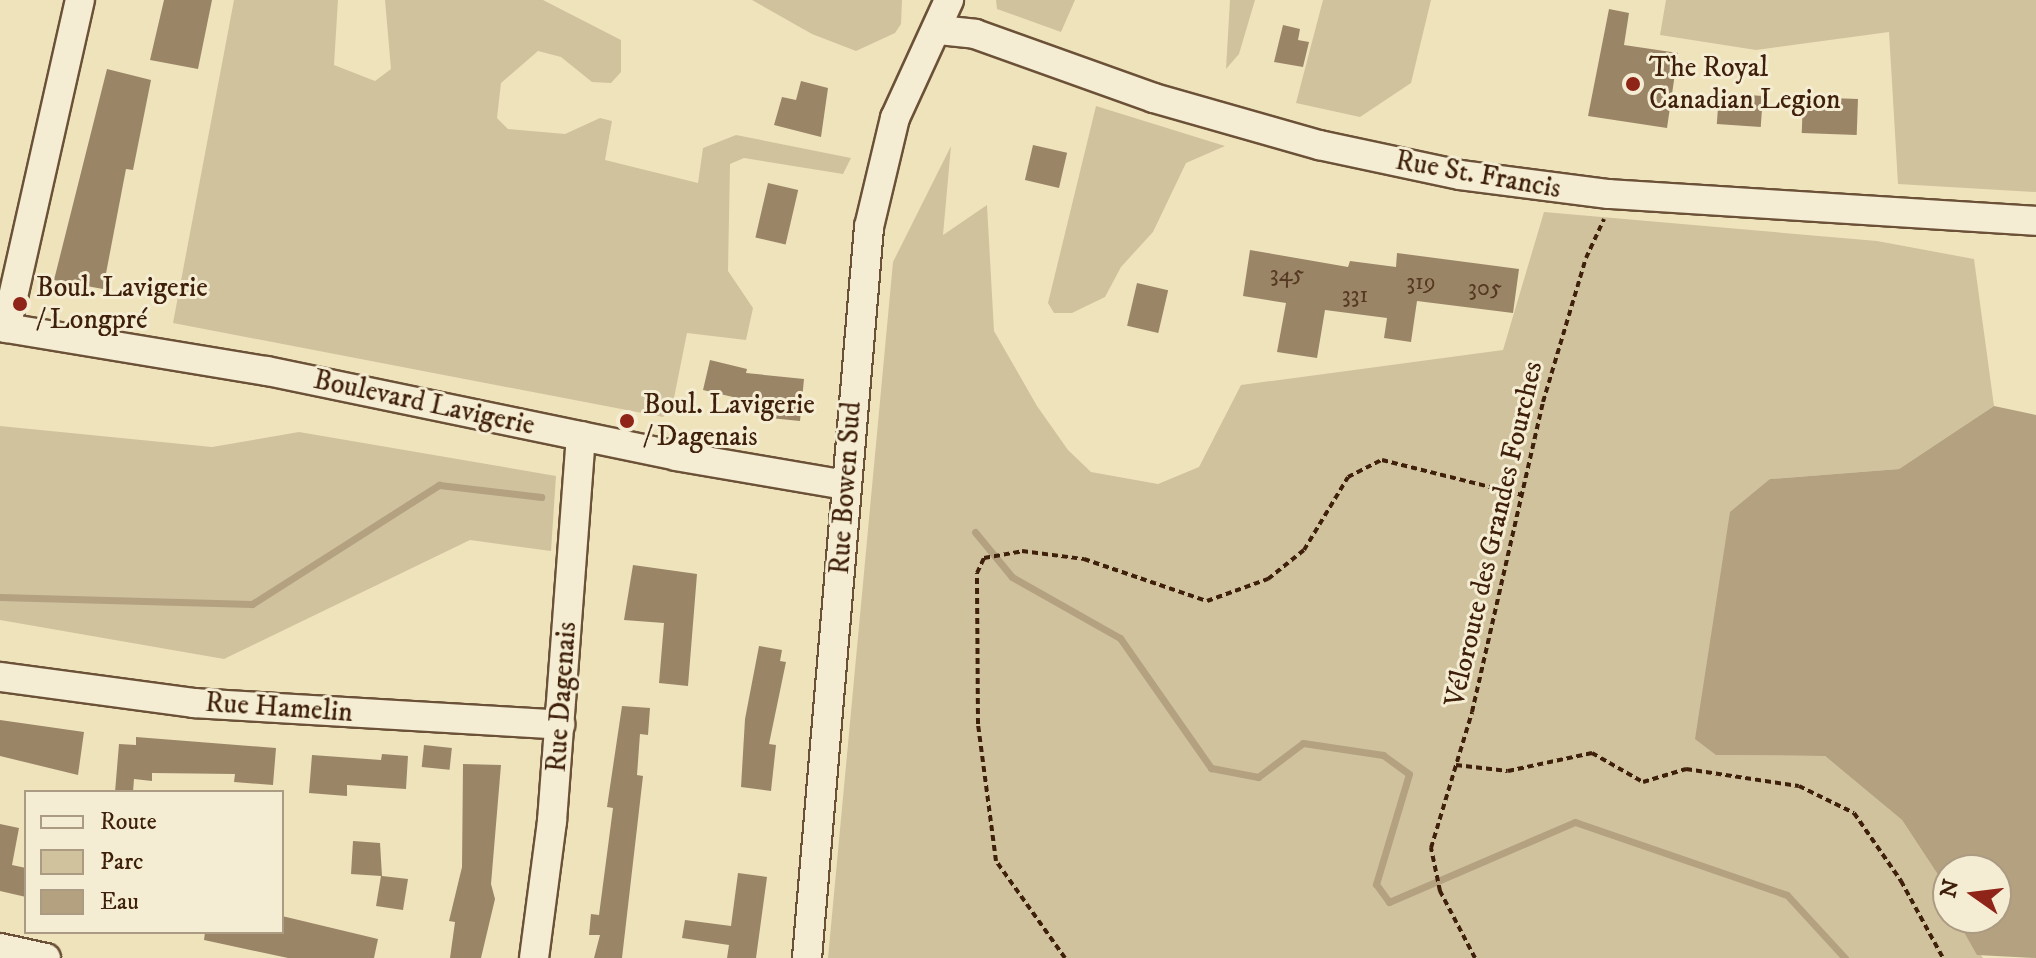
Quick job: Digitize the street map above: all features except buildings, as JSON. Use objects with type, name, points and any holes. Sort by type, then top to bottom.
[{"type":"street","points":[[3,328],[80,0]]},
{"type":"street","name":"Rue Bowen Sud","points":[[807,958],[869,227],[895,118],[939,30],[949,0]]},
{"type":"street","name":"Rue St. Francis","points":[[939,30],[975,34],[1154,98],[1319,145],[1460,175],[1596,193],[2036,221]]},
{"type":"street","name":"Boulevard Lavigerie","points":[[3,328],[267,371],[581,436],[846,485]]},
{"type":"street","name":"Rue Dagenais","points":[[534,958],[560,725],[581,436]]},
{"type":"street","name":"Rue Hamelin","points":[[0,677],[194,703],[560,725]]},
{"type":"street","points":[[0,948],[46,958]]},
{"type":"path","name":"Véloroute des Grandes Fourches","points":[[1475,958],[1440,891],[1432,865],[1431,848],[1456,765],[1551,373],[1586,258],[1606,215]]},
{"type":"path","points":[[1065,958],[996,861],[978,724],[977,573],[984,558],[1022,551],[1084,559],[1207,601],[1268,579],[1304,550],[1348,477],[1382,460],[1522,495]]},
{"type":"path","points":[[1456,765],[1508,771],[1592,753],[1643,782],[1686,769],[1799,786],[1854,813],[1901,881],[1943,958]]},
{"type":"green space","points":[[234,0],[338,0],[334,65],[375,81],[391,69],[385,0],[543,0],[621,40],[621,72],[611,83],[592,82],[561,57],[538,51],[501,83],[497,118],[508,129],[565,134],[600,118],[612,121],[605,160],[698,183],[703,148],[736,135],[851,158],[843,174],[744,158],[730,164],[728,271],[753,308],[746,340],[687,333],[672,408],[663,417],[173,323]]},
{"type":"green space","points":[[752,0],[902,0],[901,24],[895,33],[856,51],[812,34]]},
{"type":"green space","points":[[996,0],[1075,0],[1061,32],[997,9]]},
{"type":"green space","points":[[1230,0],[1255,0],[1239,54],[1226,69]]},
{"type":"green space","points":[[1323,0],[1431,0],[1411,83],[1360,117],[1296,103]]},
{"type":"green space","points":[[1666,0],[2036,0],[2036,192],[1898,184],[1889,32],[1756,50],[1660,35]]},
{"type":"green space","points":[[1096,106],[1225,146],[1186,163],[1153,232],[1121,267],[1105,297],[1072,313],[1054,313],[1048,303]]},
{"type":"green space","points":[[951,146],[943,235],[987,205],[994,331],[1037,406],[1068,450],[1091,472],[1158,484],[1199,467],[1241,385],[1503,350],[1544,212],[1877,241],[1974,259],[1994,406],[1899,469],[1770,479],[1717,755],[1825,756],[1902,820],[1932,866],[1932,934],[1967,934],[1983,958],[828,958],[893,262]]},
{"type":"green space","points":[[0,426],[212,447],[299,432],[556,476],[551,551],[470,540],[224,659],[0,620]]},
{"type":"water","points":[[1994,406],[2036,415],[2036,958],[1977,955],[1965,934],[2012,934],[2012,854],[1932,854],[1932,866],[1902,820],[1825,756],[1716,755],[1695,739],[1730,512],[1770,479],[1899,469]]},
{"type":"waterway","points":[[0,597],[252,604],[439,485],[541,497]]},
{"type":"waterway","points":[[975,532],[1012,577],[1120,638],[1211,768],[1258,777],[1303,743],[1383,755],[1409,774],[1376,884],[1389,902],[1575,822],[1787,895],[1845,958]]},
{"type":"place","name":"The Royal Canadian Legion","points":[[1633,84]]},
{"type":"place","name":"Boul. Lavigerie / Longpré","points":[[20,304]]},
{"type":"place","name":"Boul. Lavigerie / Dagenais","points":[[627,421]]}]
